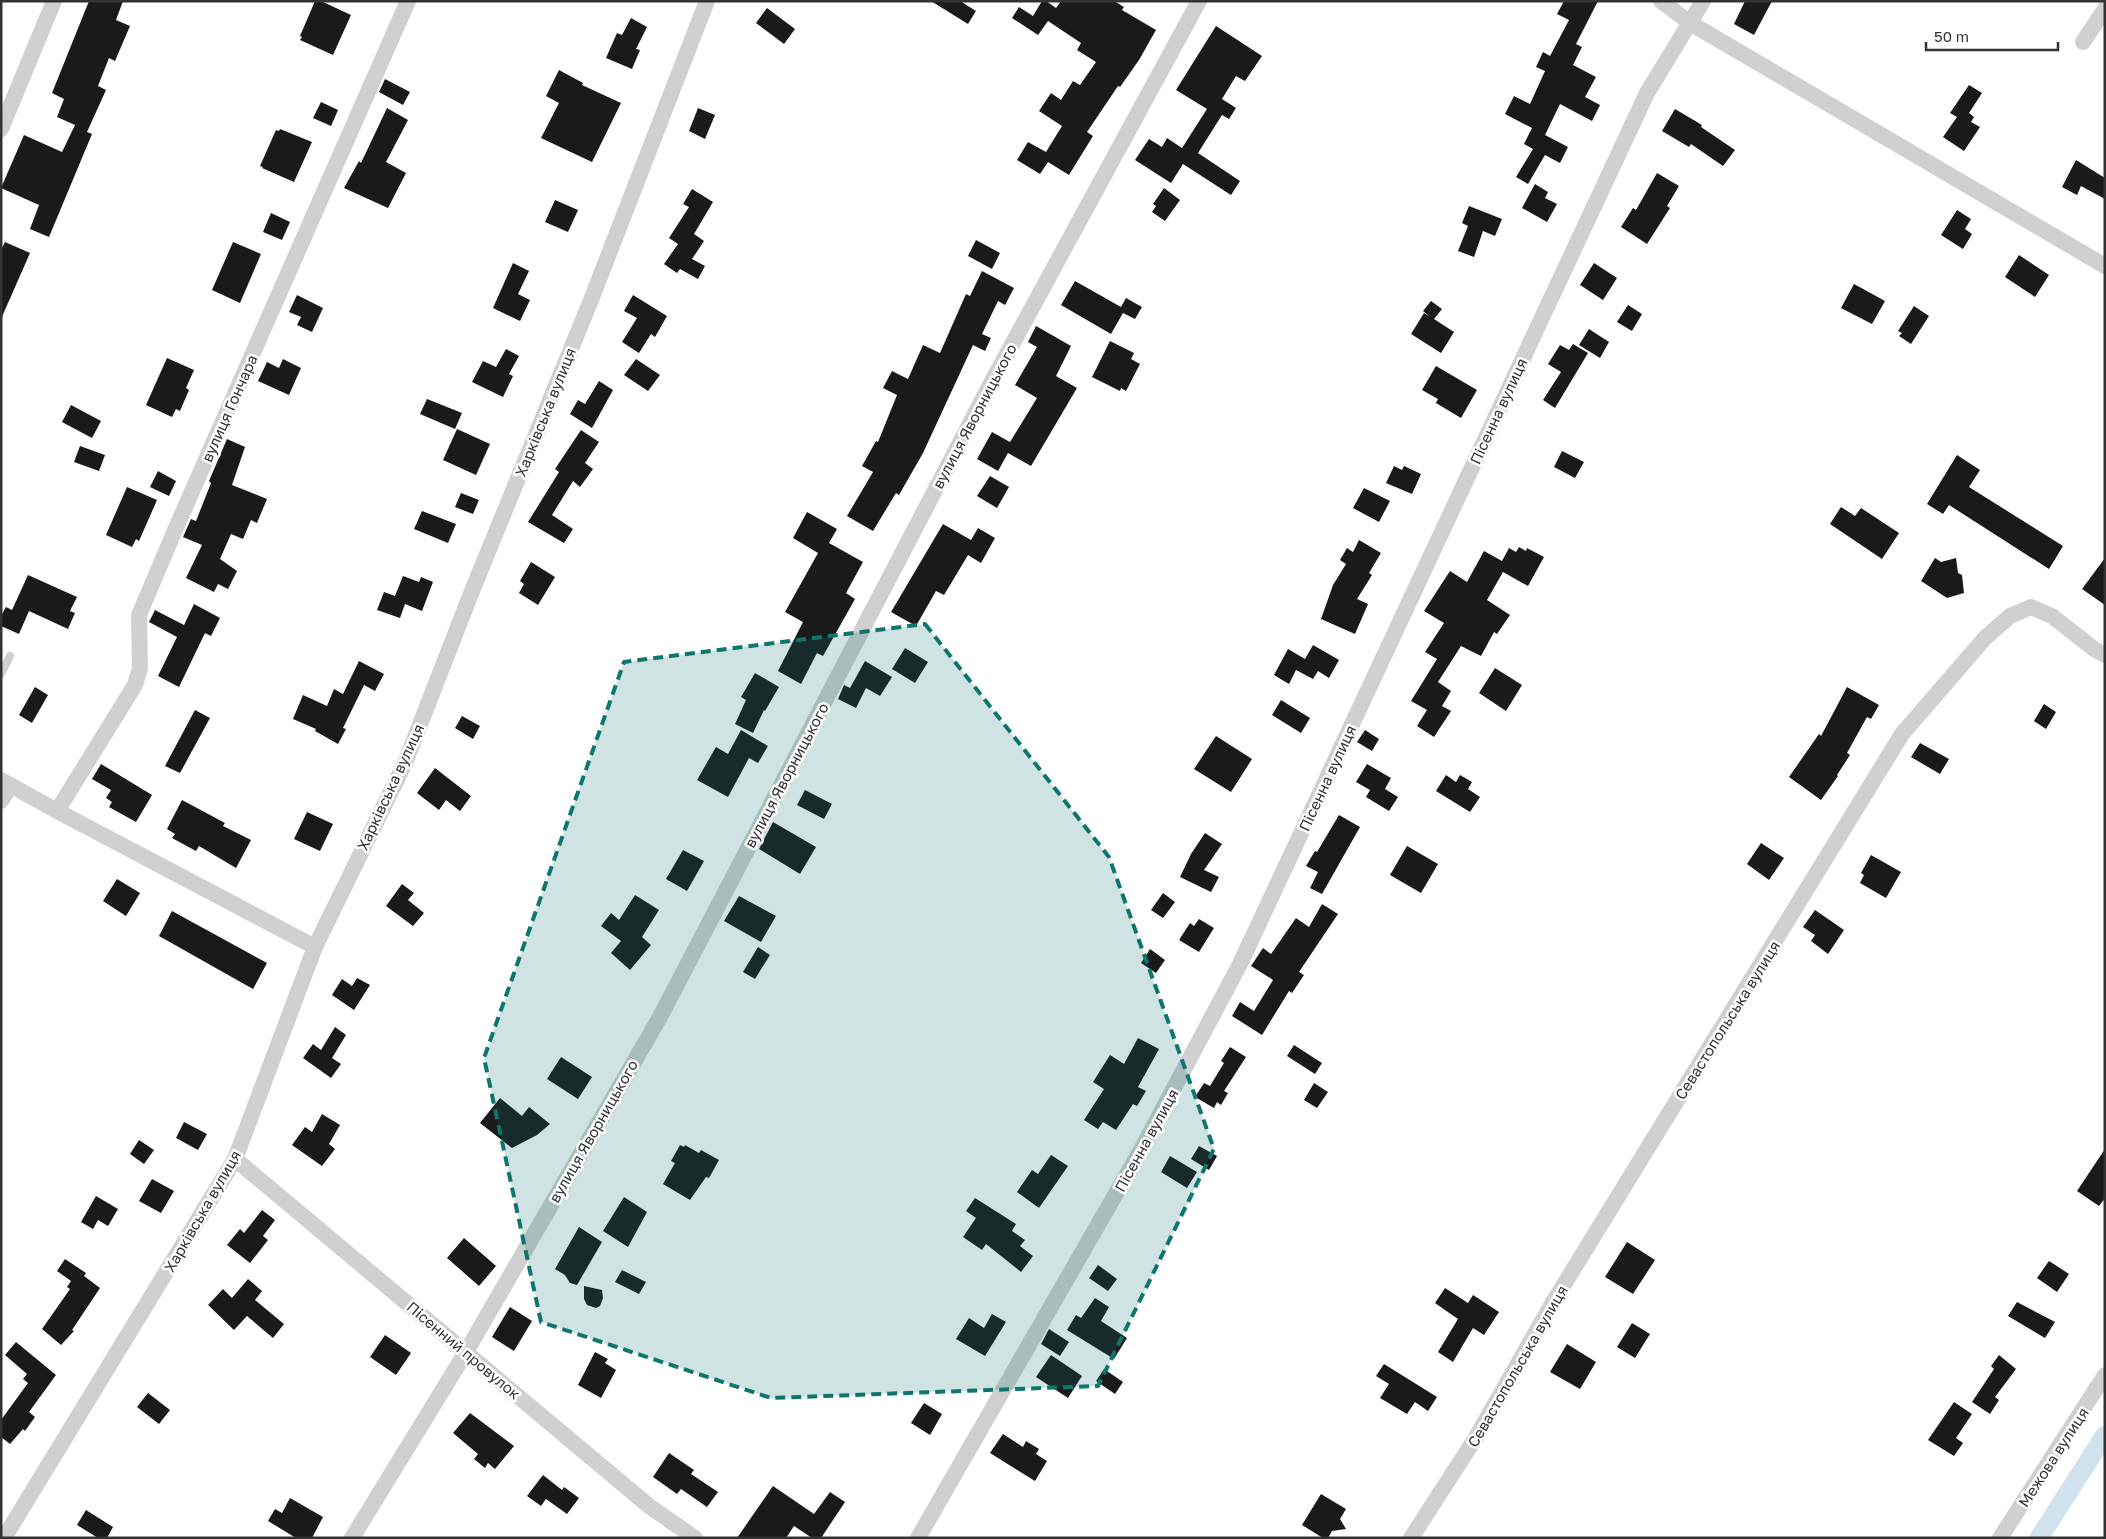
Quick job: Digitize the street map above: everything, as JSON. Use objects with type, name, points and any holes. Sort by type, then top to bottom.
[{"type":"street","points":[[1,129],[54,1]]},
{"type":"street","name":"вулиця Гончара","points":[[57,811],[135,685],[140,668],[140,615],[175,530],[408,1]]},
{"type":"street","name":"Харківська вулиця","points":[[4,1538],[235,1159],[315,946],[404,763],[591,300],[708,1]]},
{"type":"street","name":"вулиця Яворницького","points":[[352,1538],[466,1352],[660,1016],[990,385],[1199,1]]},
{"type":"street","points":[[1661,1],[1690,23],[2105,266]]},
{"type":"street","name":"Пісенна вулиця","points":[[918,1538],[1141,1150],[1240,964],[1647,93],[1702,1]]},
{"type":"street","points":[[2083,42],[2105,9]]},
{"type":"street","name":"Севастопольська вулиця","points":[[1410,1538],[1475,1439],[1552,1304],[1902,734],[1985,638],[2010,616],[2031,607],[2052,616],[2094,649],[2105,655]]},
{"type":"street","points":[[1,801],[6,782],[57,811],[315,946]]},
{"type":"street","name":"Пісенний провулок","points":[[235,1159],[649,1506],[695,1538]]},
{"type":"street","name":"Межова вулиця","points":[[2000,1538],[2105,1376]]},
{"type":"lane","points":[[1,674],[10,656]]},
{"type":"highlighted area","points":[[925,624],[1109,857],[1214,1149],[1098,1386],[771,1398],[541,1322],[484,1058],[624,662]]},
{"type":"building","points":[[89,1],[123,1],[116,20],[130,26],[115,61],[109,58],[98,86],[106,90],[87,132],[92,134],[49,237],[30,229],[39,205],[1,188],[24,135],[62,152],[75,125],[57,117],[64,99],[52,93]]},
{"type":"building","points":[[315,1],[321,1],[351,15],[333,55],[300,40]]},
{"type":"building","points":[[931,1],[960,1],[976,11],[968,24]]},
{"type":"building","points":[[1042,1],[1046,1],[1056,8],[1061,1],[1114,1],[1124,7],[1122,10],[1156,30],[1139,60],[1120,87],[1118,86],[1087,132],[1093,136],[1069,175],[1048,162],[1040,174],[1017,160],[1028,142],[1046,152],[1062,126],[1039,111],[1051,93],[1061,100],[1073,81],[1080,85],[1096,62],[1077,50],[1081,43],[1048,21],[1038,35],[1012,18],[1019,7],[1033,16]]},
{"type":"building","points":[[1564,1],[1598,1],[1576,44],[1582,47],[1573,65],[1596,77],[1585,97],[1600,105],[1592,121],[1560,104],[1545,135],[1568,147],[1560,163],[1545,155],[1528,184],[1516,177],[1533,149],[1524,144],[1532,128],[1505,114],[1514,96],[1530,104],[1545,71],[1536,67],[1543,52],[1550,56],[1569,20],[1557,14]]},
{"type":"building","points":[[1745,1],[1772,1],[1754,35],[1734,24]]},
{"type":"building","points":[[767,8],[795,29],[784,44],[756,23]]},
{"type":"building","points":[[631,18],[647,27],[636,49],[640,50],[632,69],[606,58],[617,33],[622,35]]},
{"type":"building","points":[[1216,26],[1262,56],[1245,81],[1236,76],[1222,99],[1236,108],[1229,119],[1222,115],[1198,153],[1240,181],[1231,195],[1183,164],[1171,183],[1135,160],[1149,139],[1162,147],[1167,138],[1182,148],[1207,109],[1176,90]]},
{"type":"building","points":[[559,70],[583,83],[582,85],[621,103],[592,162],[541,138],[559,103],[546,96]]},
{"type":"building","points":[[385,79],[410,92],[403,105],[379,92]]},
{"type":"building","points":[[1969,85],[1982,93],[1969,113],[1974,117],[1971,122],[1980,127],[1964,151],[1943,137],[1957,117],[1950,113]]},
{"type":"building","points":[[321,102],[338,110],[331,126],[313,118]]},
{"type":"building","points":[[387,108],[408,120],[386,162],[406,173],[388,208],[344,188],[359,161],[361,163]]},
{"type":"building","points":[[698,108],[715,115],[705,139],[689,131]]},
{"type":"building","points":[[1675,109],[1702,125],[1701,127],[1735,150],[1723,166],[1691,144],[1689,147],[1662,131]]},
{"type":"building","points":[[280,129],[312,142],[294,182],[260,166],[276,130],[279,131]]},
{"type":"building","points":[[2076,160],[2105,178],[2105,199],[2081,186],[2077,195],[2062,187]]},
{"type":"building","points":[[1657,173],[1679,186],[1667,206],[1670,208],[1647,244],[1621,227],[1633,208],[1636,210]]},
{"type":"building","points":[[1535,184],[1548,192],[1545,198],[1557,204],[1547,222],[1522,208]]},
{"type":"building","points":[[1164,188],[1180,200],[1165,221],[1152,212],[1156,206],[1153,204]]},
{"type":"building","points":[[692,189],[713,202],[694,234],[704,241],[692,259],[705,266],[698,279],[680,269],[677,273],[664,264],[678,244],[669,238],[689,207],[683,204]]},
{"type":"building","points":[[555,200],[578,210],[568,232],[545,222]]},
{"type":"building","points":[[1469,206],[1502,219],[1495,236],[1483,231],[1474,257],[1458,251],[1468,226],[1462,223]]},
{"type":"building","points":[[1957,210],[1971,219],[1965,229],[1972,234],[1963,249],[1941,235]]},
{"type":"building","points":[[271,213],[290,222],[282,240],[263,232]]},
{"type":"building","points":[[976,240],[1000,253],[992,269],[968,256]]},
{"type":"building","points":[[5,242],[30,253],[1,319],[1,250]]},
{"type":"building","points":[[233,242],[261,254],[240,303],[212,290]]},
{"type":"building","points":[[2019,255],[2049,275],[2035,297],[2005,277]]},
{"type":"building","points":[[513,263],[529,271],[518,294],[530,300],[520,321],[493,308]]},
{"type":"building","points":[[1594,263],[1617,278],[1603,300],[1580,285]]},
{"type":"building","points":[[982,271],[1014,288],[1005,305],[998,301],[982,334],[991,338],[985,351],[973,345],[923,453],[899,495],[896,493],[873,531],[847,516],[873,472],[862,466],[876,441],[878,442],[897,395],[883,388],[892,371],[908,379],[923,345],[940,353],[966,294],[970,296]]},
{"type":"building","points":[[1075,281],[1121,307],[1126,298],[1142,307],[1135,319],[1123,313],[1111,334],[1061,305]]},
{"type":"building","points":[[1854,284],[1885,301],[1872,324],[1841,308]]},
{"type":"building","points":[[297,295],[323,308],[312,332],[297,325],[301,317],[289,312]]},
{"type":"building","points":[[633,295],[667,316],[655,337],[651,334],[639,353],[622,342],[637,318],[624,311]]},
{"type":"building","points":[[1431,301],[1442,309],[1434,319],[1454,332],[1441,353],[1411,334],[1424,313],[1429,316],[1423,311]]},
{"type":"building","points":[[1628,305],[1642,314],[1632,331],[1617,322]]},
{"type":"building","points":[[1914,306],[1929,316],[1911,344],[1899,336],[1902,333],[1898,331]]},
{"type":"building","points":[[1036,326],[1071,346],[1056,376],[1077,388],[1031,466],[1008,453],[998,471],[977,459],[992,432],[1010,442],[1037,398],[1015,385],[1037,347],[1028,342]]},
{"type":"building","points":[[1589,329],[1609,342],[1600,358],[1579,345]]},
{"type":"building","points":[[1110,341],[1134,353],[1131,359],[1140,364],[1126,391],[1121,388],[1120,391],[1092,377]]},
{"type":"building","points":[[1573,344],[1588,353],[1555,408],[1543,400],[1561,372],[1548,364],[1560,345],[1569,350]]},
{"type":"building","points":[[506,349],[519,356],[509,374],[513,376],[503,397],[472,382],[483,361],[496,367]]},
{"type":"building","points":[[167,358],[194,370],[186,388],[189,390],[180,411],[176,409],[172,417],[146,405]]},
{"type":"building","points":[[283,359],[301,368],[289,395],[258,381],[267,362],[279,368]]},
{"type":"building","points":[[636,359],[660,375],[648,391],[624,375]]},
{"type":"building","points":[[1436,366],[1477,390],[1461,418],[1436,403],[1438,399],[1422,390]]},
{"type":"building","points":[[599,381],[613,390],[592,428],[570,414],[578,400],[585,404]]},
{"type":"building","points":[[427,399],[462,413],[455,429],[420,414]]},
{"type":"building","points":[[71,405],[101,421],[92,438],[62,422]]},
{"type":"building","points":[[457,429],[490,444],[476,475],[443,460]]},
{"type":"building","points":[[581,430],[599,442],[585,463],[593,469],[580,487],[573,481],[552,515],[573,529],[564,543],[528,522],[559,472],[555,469]]},
{"type":"building","points":[[227,439],[245,447],[232,485],[267,499],[257,523],[251,520],[243,539],[231,534],[220,559],[237,571],[228,589],[218,584],[214,592],[186,578],[202,545],[183,537],[191,519],[196,521],[211,483],[209,481]]},
{"type":"building","points":[[80,446],[105,455],[99,471],[74,462]]},
{"type":"building","points":[[1562,451],[1584,462],[1575,478],[1554,467]]},
{"type":"building","points":[[1957,455],[1980,470],[1969,487],[2063,546],[2049,569],[1949,505],[1943,514],[1927,504]]},
{"type":"building","points":[[1394,466],[1402,470],[1404,466],[1421,474],[1412,494],[1386,483]]},
{"type":"building","points":[[158,471],[176,481],[169,496],[150,487]]},
{"type":"building","points":[[990,476],[1009,487],[997,508],[977,496]]},
{"type":"building","points":[[127,487],[157,500],[139,541],[136,539],[132,547],[106,535]]},
{"type":"building","points":[[1364,488],[1390,501],[1379,522],[1353,508]]},
{"type":"building","points":[[461,493],[479,500],[473,514],[455,507]]},
{"type":"building","points":[[1841,507],[1855,516],[1861,508],[1899,533],[1882,559],[1830,524]]},
{"type":"building","points":[[422,511],[456,524],[448,543],[414,529]]},
{"type":"building","points":[[807,512],[837,529],[829,543],[863,562],[846,593],[855,599],[823,656],[817,653],[801,684],[778,671],[803,622],[785,612],[818,553],[793,538]]},
{"type":"building","points":[[943,524],[971,540],[978,528],[995,538],[981,563],[968,555],[944,595],[936,591],[916,626],[891,612]]},
{"type":"building","points":[[1359,540],[1381,553],[1369,573],[1372,575],[1357,599],[1368,604],[1355,634],[1321,619],[1333,585],[1346,564],[1340,560],[1347,548],[1353,552]]},
{"type":"building","points":[[1519,547],[1526,551],[1527,548],[1544,557],[1528,586],[1503,572],[1487,600],[1510,615],[1497,634],[1494,632],[1481,656],[1461,646],[1438,682],[1451,691],[1442,706],[1451,711],[1434,737],[1417,726],[1427,710],[1411,701],[1437,659],[1425,652],[1444,623],[1424,611],[1450,571],[1467,582],[1484,551],[1502,561],[1509,548],[1516,552]]},
{"type":"building","points":[[1935,558],[1941,562],[1956,558],[1958,573],[1962,575],[1964,593],[1947,598],[1921,581]]},
{"type":"building","points":[[2105,558],[2105,605],[2082,589]]},
{"type":"building","points":[[531,562],[555,577],[538,605],[519,593],[524,584],[520,581]]},
{"type":"building","points":[[28,575],[77,597],[70,611],[75,613],[68,629],[29,611],[19,634],[1,626],[1,616],[6,607],[12,610]]},
{"type":"building","points":[[403,576],[419,582],[421,577],[433,582],[422,611],[405,604],[400,618],[377,610],[384,592],[395,596]]},
{"type":"building","points":[[194,604],[220,618],[211,636],[205,633],[179,687],[158,676],[177,637],[149,622],[155,610],[184,625]]},
{"type":"building","points":[[1313,645],[1339,660],[1329,678],[1318,671],[1313,679],[1296,670],[1289,684],[1274,675],[1288,649],[1305,659]]},
{"type":"building","points":[[905,648],[928,662],[915,683],[892,669]]},
{"type":"building","points":[[359,661],[384,674],[375,691],[364,685],[343,728],[346,729],[338,744],[315,731],[316,729],[293,719],[303,695],[327,706],[334,689],[343,694]]},
{"type":"building","points":[[865,661],[892,677],[880,696],[866,688],[856,708],[838,699],[844,685],[850,688]]},
{"type":"building","points":[[1495,668],[1522,685],[1506,711],[1479,693]]},
{"type":"building","points":[[755,673],[779,687],[764,710],[753,733],[735,724],[746,700],[741,697]]},
{"type":"building","points":[[35,687],[48,695],[32,723],[19,715]]},
{"type":"building","points":[[1847,687],[1879,705],[1871,719],[1867,717],[1847,753],[1850,755],[1821,800],[1789,777],[1819,734],[1821,736]]},
{"type":"building","points":[[1281,700],[1310,718],[1301,733],[1272,715]]},
{"type":"building","points":[[2044,704],[2056,712],[2046,729],[2034,721]]},
{"type":"building","points":[[195,710],[210,718],[180,773],[165,766]]},
{"type":"building","points":[[462,716],[480,726],[473,739],[455,728]]},
{"type":"building","points":[[741,730],[768,746],[758,763],[749,758],[728,797],[697,780],[716,747],[728,754]]},
{"type":"building","points":[[1365,730],[1379,739],[1372,751],[1357,742]]},
{"type":"building","points":[[1216,736],[1252,759],[1231,792],[1194,769]]},
{"type":"building","points":[[1920,743],[1949,759],[1940,774],[1911,757]]},
{"type":"building","points":[[101,764],[152,795],[136,822],[109,807],[112,802],[106,798],[111,790],[92,779]]},
{"type":"building","points":[[1367,764],[1391,778],[1385,789],[1398,797],[1389,811],[1366,797],[1370,790],[1356,782]]},
{"type":"building","points":[[435,768],[471,796],[460,811],[446,800],[439,810],[417,793]]},
{"type":"building","points":[[1446,775],[1456,782],[1460,775],[1472,782],[1468,789],[1480,797],[1470,812],[1436,791]]},
{"type":"building","points":[[805,790],[832,804],[824,819],[797,805]]},
{"type":"building","points":[[182,800],[225,823],[223,826],[251,840],[236,868],[199,846],[196,851],[172,838],[175,834],[167,829]]},
{"type":"building","points":[[307,812],[333,824],[320,851],[294,839]]},
{"type":"building","points":[[1339,815],[1360,827],[1322,894],[1310,888],[1318,872],[1306,866],[1315,851],[1317,852]]},
{"type":"building","points":[[773,822],[816,847],[800,874],[759,849]]},
{"type":"building","points":[[1205,833],[1222,844],[1204,870],[1219,877],[1211,892],[1180,877],[1191,854]]},
{"type":"building","points":[[1761,843],[1784,858],[1769,880],[1747,864]]},
{"type":"building","points":[[1407,846],[1438,864],[1421,893],[1390,875]]},
{"type":"building","points":[[683,850],[704,861],[687,891],[666,879]]},
{"type":"building","points":[[1871,855],[1901,872],[1886,898],[1860,883],[1864,875],[1861,873]]},
{"type":"building","points":[[117,879],[140,893],[126,916],[103,901]]},
{"type":"building","points":[[402,884],[414,893],[408,900],[424,913],[413,926],[386,906]]},
{"type":"building","points":[[1163,893],[1175,902],[1163,918],[1151,910]]},
{"type":"building","points":[[635,895],[659,910],[642,937],[651,945],[630,970],[611,953],[621,941],[601,926],[611,913],[619,920]]},
{"type":"building","points":[[739,896],[776,916],[761,942],[724,921]]},
{"type":"building","points":[[1322,904],[1338,914],[1299,972],[1304,975],[1292,993],[1289,991],[1262,1035],[1232,1016],[1240,1002],[1254,1011],[1273,980],[1251,966],[1263,948],[1271,954],[1296,918],[1309,927]]},
{"type":"building","points":[[1815,910],[1844,930],[1828,954],[1811,941],[1815,935],[1803,927]]},
{"type":"building","points":[[172,911],[267,963],[253,989],[159,936]]},
{"type":"building","points":[[1199,919],[1214,928],[1199,952],[1179,940],[1190,923],[1194,926]]},
{"type":"building","points":[[758,947],[770,955],[755,979],[743,972]]},
{"type":"building","points":[[1150,949],[1165,960],[1156,973],[1141,963]]},
{"type":"building","points":[[357,978],[370,985],[354,1010],[332,995],[342,979],[352,986]]},
{"type":"building","points":[[335,1027],[346,1035],[332,1058],[341,1064],[331,1078],[303,1058],[313,1044],[321,1050]]},
{"type":"building","points":[[1138,1038],[1159,1049],[1138,1087],[1146,1091],[1137,1106],[1133,1104],[1116,1130],[1103,1122],[1098,1129],[1084,1120],[1104,1089],[1093,1082],[1110,1055],[1124,1064]]},
{"type":"building","points":[[1294,1045],[1322,1063],[1315,1074],[1287,1056]]},
{"type":"building","points":[[1230,1047],[1246,1057],[1224,1091],[1228,1093],[1221,1105],[1217,1102],[1214,1108],[1195,1097],[1204,1083],[1210,1086],[1224,1063],[1221,1061]]},
{"type":"building","points":[[561,1057],[592,1077],[578,1099],[547,1079]]},
{"type":"building","points":[[1314,1083],[1328,1092],[1317,1108],[1304,1100]]},
{"type":"building","points":[[500,1098],[522,1116],[529,1107],[550,1124],[537,1135],[512,1148],[480,1123]]},
{"type":"building","points":[[322,1114],[340,1125],[329,1144],[335,1149],[322,1166],[292,1145],[305,1127],[312,1132]]},
{"type":"building","points":[[184,1122],[207,1134],[198,1150],[176,1138]]},
{"type":"building","points":[[139,1140],[154,1150],[144,1164],[130,1154]]},
{"type":"building","points":[[680,1145],[684,1147],[685,1145],[699,1153],[701,1150],[719,1160],[709,1178],[706,1177],[690,1200],[663,1184],[675,1163],[671,1161]]},
{"type":"building","points":[[1199,1146],[1217,1156],[1209,1170],[1191,1159]]},
{"type":"building","points":[[2105,1149],[2105,1198],[2099,1206],[2077,1191]]},
{"type":"building","points":[[1051,1155],[1068,1166],[1039,1208],[1017,1192],[1032,1170],[1038,1174]]},
{"type":"building","points":[[1170,1156],[1197,1172],[1187,1188],[1161,1172]]},
{"type":"building","points":[[152,1179],[174,1191],[161,1213],[139,1201]]},
{"type":"building","points":[[96,1196],[118,1209],[108,1226],[98,1220],[93,1229],[81,1222]]},
{"type":"building","points":[[624,1197],[647,1212],[628,1247],[603,1231]]},
{"type":"building","points":[[975,1198],[1016,1224],[1012,1231],[1025,1240],[1020,1246],[1033,1256],[1021,1272],[986,1244],[982,1250],[963,1237],[976,1218],[966,1211]]},
{"type":"building","points":[[262,1210],[275,1220],[263,1236],[268,1240],[250,1263],[227,1245],[240,1229],[244,1233]]},
{"type":"building","points":[[579,1227],[602,1242],[577,1285],[570,1283],[565,1275],[555,1269]]},
{"type":"building","points":[[464,1238],[496,1266],[479,1286],[447,1258]]},
{"type":"building","points":[[1627,1242],[1655,1260],[1633,1294],[1605,1277]]},
{"type":"building","points":[[65,1259],[86,1273],[84,1276],[100,1288],[72,1330],[74,1331],[61,1345],[42,1329],[70,1289],[67,1287],[71,1281],[57,1271]]},
{"type":"building","points":[[2049,1261],[2069,1274],[2057,1292],[2037,1278]]},
{"type":"building","points":[[1098,1265],[1117,1279],[1108,1291],[1089,1278]]},
{"type":"building","points":[[622,1270],[646,1282],[639,1294],[615,1282]]},
{"type":"building","points":[[248,1279],[262,1291],[255,1300],[284,1324],[273,1338],[247,1316],[234,1330],[208,1305],[223,1289],[232,1298]]},
{"type":"building","points":[[584,1286],[602,1290],[603,1298],[600,1306],[596,1308],[587,1305],[584,1299]]},
{"type":"building","points":[[1445,1288],[1468,1303],[1473,1295],[1499,1312],[1484,1335],[1473,1328],[1453,1362],[1438,1352],[1458,1319],[1435,1303]]},
{"type":"building","points":[[1095,1298],[1109,1307],[1101,1321],[1127,1338],[1114,1359],[1067,1330],[1076,1315],[1081,1318]]},
{"type":"building","points":[[2017,1302],[2055,1322],[2045,1338],[2008,1316]]},
{"type":"building","points":[[510,1307],[532,1321],[514,1351],[492,1337]]},
{"type":"building","points":[[992,1314],[1006,1322],[985,1356],[956,1339],[969,1318],[984,1328]]},
{"type":"building","points":[[1632,1323],[1650,1334],[1635,1358],[1617,1347]]},
{"type":"building","points":[[1049,1329],[1069,1342],[1060,1356],[1041,1344]]},
{"type":"building","points":[[385,1335],[411,1353],[396,1375],[370,1357]]},
{"type":"building","points":[[16,1342],[56,1375],[29,1412],[35,1417],[25,1431],[23,1429],[10,1444],[1,1437],[1,1420],[28,1383],[23,1379],[27,1374],[5,1355]]},
{"type":"building","points":[[1567,1344],[1596,1362],[1580,1389],[1550,1372]]},
{"type":"building","points":[[595,1352],[608,1359],[605,1363],[616,1370],[601,1398],[578,1385]]},
{"type":"building","points":[[1051,1355],[1082,1376],[1068,1398],[1036,1377]]},
{"type":"building","points":[[1999,1355],[2016,1369],[1995,1397],[1999,1400],[1990,1414],[1972,1402],[1994,1369],[1991,1366]]},
{"type":"building","points":[[1384,1364],[1437,1397],[1428,1411],[1415,1402],[1407,1414],[1380,1398],[1389,1384],[1376,1376]]},
{"type":"building","points":[[1104,1369],[1123,1382],[1115,1394],[1096,1381]]},
{"type":"building","points":[[148,1393],[170,1410],[159,1424],[137,1407]]},
{"type":"building","points":[[1954,1402],[1972,1414],[1956,1438],[1963,1443],[1954,1456],[1928,1440]]},
{"type":"building","points":[[924,1403],[942,1414],[930,1435],[911,1423]]},
{"type":"building","points":[[470,1413],[514,1446],[495,1469],[488,1463],[485,1468],[474,1459],[478,1454],[453,1433]]},
{"type":"building","points":[[1003,1434],[1023,1447],[1026,1441],[1039,1449],[1036,1454],[1047,1461],[1035,1481],[990,1453]]},
{"type":"building","points":[[669,1453],[694,1470],[691,1474],[718,1492],[707,1507],[681,1489],[677,1494],[653,1477]]},
{"type":"building","points":[[543,1475],[562,1490],[564,1487],[579,1498],[567,1514],[546,1499],[541,1506],[527,1496]]},
{"type":"building","points":[[773,1486],[814,1514],[830,1492],[845,1502],[821,1538],[812,1538],[794,1526],[786,1538],[737,1538]]},
{"type":"building","points":[[1321,1494],[1346,1509],[1340,1519],[1346,1529],[1332,1531],[1328,1538],[1323,1538],[1302,1525]]},
{"type":"building","points":[[290,1498],[323,1517],[312,1538],[296,1538],[268,1521],[275,1509],[282,1513]]},
{"type":"building","points":[[86,1510],[113,1527],[107,1538],[98,1538],[77,1525]]},
{"type":"waterway","points":[[2039,1538],[2105,1435]]}]
